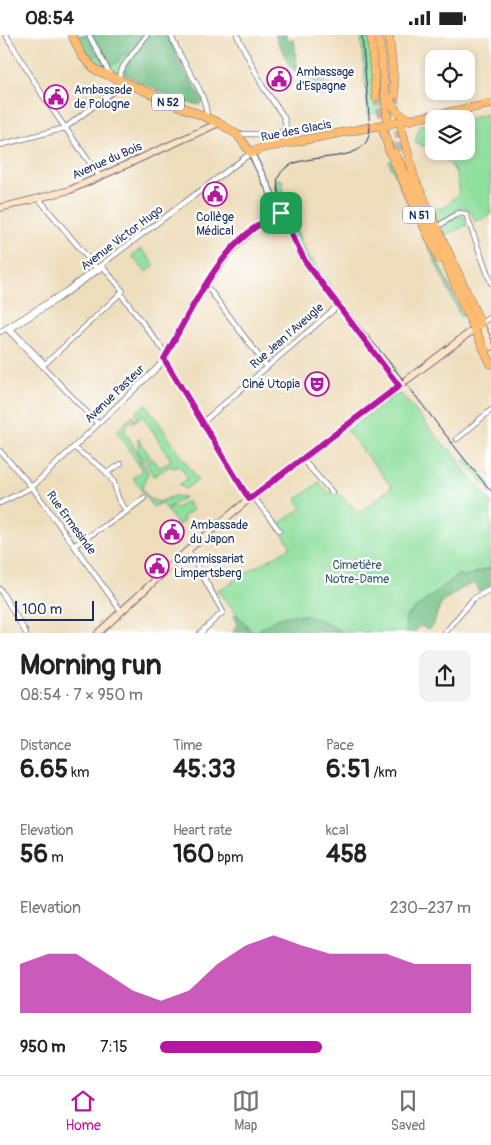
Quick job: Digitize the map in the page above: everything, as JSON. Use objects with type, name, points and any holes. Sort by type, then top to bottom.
[{"type":"main road","name":"Rue des Glacis","points":[[72,35],[78,51],[86,61],[118,80],[219,123],[238,135],[251,153],[262,148],[491,104]]},
{"type":"main road","points":[[371,35],[376,97]]},
{"type":"main road","name":"N 51","points":[[381,35],[385,89],[385,125],[389,150],[446,273],[466,301]]},
{"type":"main road","points":[[389,35],[395,95]]},
{"type":"main road","points":[[385,89],[397,112],[410,120]]},
{"type":"main road","name":"N 51","points":[[400,122],[414,177],[437,227],[466,301]]},
{"type":"main road","name":"Avenue du Bois","points":[[0,208],[70,190],[219,123]]},
{"type":"main road","name":"N 51","points":[[398,152],[402,165],[478,326],[491,364]]},
{"type":"main road","points":[[98,633],[188,550],[251,498],[478,326],[491,347]]},
{"type":"street","points":[[6,35],[65,128],[100,177]]},
{"type":"street","points":[[89,35],[118,80]]},
{"type":"street","points":[[0,145],[65,128],[118,80],[124,65],[147,35]]},
{"type":"street","points":[[171,35],[182,61],[205,99],[207,118]]},
{"type":"street","points":[[237,35],[258,78],[286,123],[285,130],[280,134],[254,133],[238,135]]},
{"type":"street","points":[[251,153],[305,261],[399,386]]},
{"type":"street","name":"Avenue Victor Hugo","points":[[0,333],[50,302],[97,269],[251,153]]},
{"type":"street","points":[[39,199],[97,269]]},
{"type":"street","name":"Avenue Pasteur","points":[[0,503],[32,487],[98,425],[165,357],[192,304],[239,243],[262,222],[281,213]]},
{"type":"street","points":[[437,227],[458,213],[466,214],[491,283]]},
{"type":"street","points":[[103,267],[123,291],[120,293],[45,364],[10,329],[60,298],[103,267]]},
{"type":"street","points":[[206,285],[267,367]]},
{"type":"street","points":[[120,293],[165,357],[251,498],[279,530]]},
{"type":"street","name":"Rue Jean l'Aveugle","points":[[203,422],[338,305]]},
{"type":"street","points":[[478,326],[491,316]]},
{"type":"street","points":[[7,329],[98,425]]},
{"type":"street","points":[[457,439],[491,410]]},
{"type":"street","points":[[74,447],[86,459],[96,461],[106,473],[114,483],[118,498],[127,511]]},
{"type":"street","name":"Rue Ermesinde","points":[[0,451],[32,487],[121,611]]},
{"type":"street","points":[[302,459],[332,492]]},
{"type":"street","points":[[106,473],[121,464]]},
{"type":"street","points":[[74,546],[91,534],[102,530],[144,498]]},
{"type":"street","points":[[188,550],[223,612],[200,633]]},
{"type":"street","points":[[0,589],[26,633]]},
{"type":"street","points":[[445,633],[473,599],[491,589]]},
{"type":"green space","points":[[75,35],[169,35],[179,62],[203,100],[200,105],[183,102],[125,75],[130,58],[124,53],[117,63],[106,66],[99,54],[88,59]]},
{"type":"green space","points":[[275,35],[286,35],[287,40],[294,40],[297,66],[338,89],[337,92],[321,97],[318,90],[321,87],[290,67]]},
{"type":"green space","points":[[361,35],[368,35],[380,96],[380,113],[368,114]]},
{"type":"green space","points":[[123,53],[130,58],[125,75],[119,72],[115,75],[88,59],[99,54]]},
{"type":"green space","points":[[491,113],[491,215],[475,222],[472,213],[464,206],[439,222],[433,210],[445,207],[459,193],[456,173],[446,160],[475,160],[475,117]]},
{"type":"green space","points":[[425,124],[425,147],[415,142],[420,125]]},
{"type":"green space","points":[[391,160],[463,316],[461,317],[389,162]]},
{"type":"green space","points":[[276,179],[282,180],[284,197],[279,199],[276,188]]},
{"type":"green space","points":[[287,204],[304,248],[334,291],[332,292],[305,256],[281,208]]},
{"type":"green space","points":[[458,216],[464,217],[467,225],[446,235],[443,226]]},
{"type":"green space","points":[[141,249],[155,265],[146,272],[132,256]]},
{"type":"green space","points":[[350,312],[396,369],[392,373],[348,314]]},
{"type":"green space","name":"Cimetière Notre-Dame","points":[[396,394],[402,395],[448,450],[450,449],[491,503],[491,568],[462,577],[459,574],[409,628],[408,632],[342,632],[318,620],[299,615],[280,619],[256,632],[252,632],[217,590],[233,583],[232,581],[291,547],[277,525],[302,508],[296,500],[319,482],[330,494],[334,490],[359,513],[392,487],[347,431]]},
{"type":"green space","points":[[146,404],[198,480],[185,489],[179,485],[188,478],[179,465],[173,468],[170,466],[154,476],[146,463],[152,458],[159,468],[171,460],[143,416],[131,423],[138,416],[135,413]]},
{"type":"green space","points":[[133,415],[134,417],[127,425],[125,431],[141,459],[137,462],[117,431]]},
{"type":"green space","points":[[138,438],[150,457],[144,461],[138,452]]},
{"type":"green space","points":[[467,458],[491,485],[491,492],[464,461]]},
{"type":"green space","points":[[142,461],[148,472],[142,489],[149,499],[159,502],[174,496],[185,497],[166,509],[160,503],[153,507],[133,478],[142,471],[138,463]]},
{"type":"green space","points":[[187,501],[193,510],[184,516],[183,522],[178,525],[167,510],[173,506],[175,509]]},
{"type":"green space","points":[[491,568],[491,587],[479,592],[474,583],[461,590],[441,605],[429,629],[419,626],[415,632],[408,632],[405,621],[407,615],[459,574],[463,577]]},
{"type":"green space","points":[[236,614],[252,632],[233,632],[237,624],[233,617]]},
{"type":"green space","points":[[292,615],[306,616],[325,622],[342,632],[256,632],[276,619]]},
{"type":"tunnel","points":[[395,95],[400,151]]},
{"type":"tunnel","points":[[376,97],[386,135],[395,153]]},
{"type":"tram line","points":[[362,35],[370,128],[366,142],[357,150],[344,155],[298,162],[286,168],[278,178],[277,185],[282,204],[304,251],[323,280],[491,491]]},
{"type":"place","name":"Ambassage d'Espagne","points":[[279,79]]},
{"type":"place","name":"Ambassade de Pologne","points":[[56,97]]},
{"type":"place","name":"Collège Médical","points":[[215,194]]},
{"type":"place","name":"Ciné Utopia","points":[[317,384]]},
{"type":"place","name":"Ambassade du Japon","points":[[172,532]]},
{"type":"place","name":"Commissariat Limpertsberg","points":[[157,566]]},
{"type":"route","points":[[281,213],[305,261],[399,386],[249,499],[164,359],[192,304],[230,251],[262,222],[281,213]]}]
